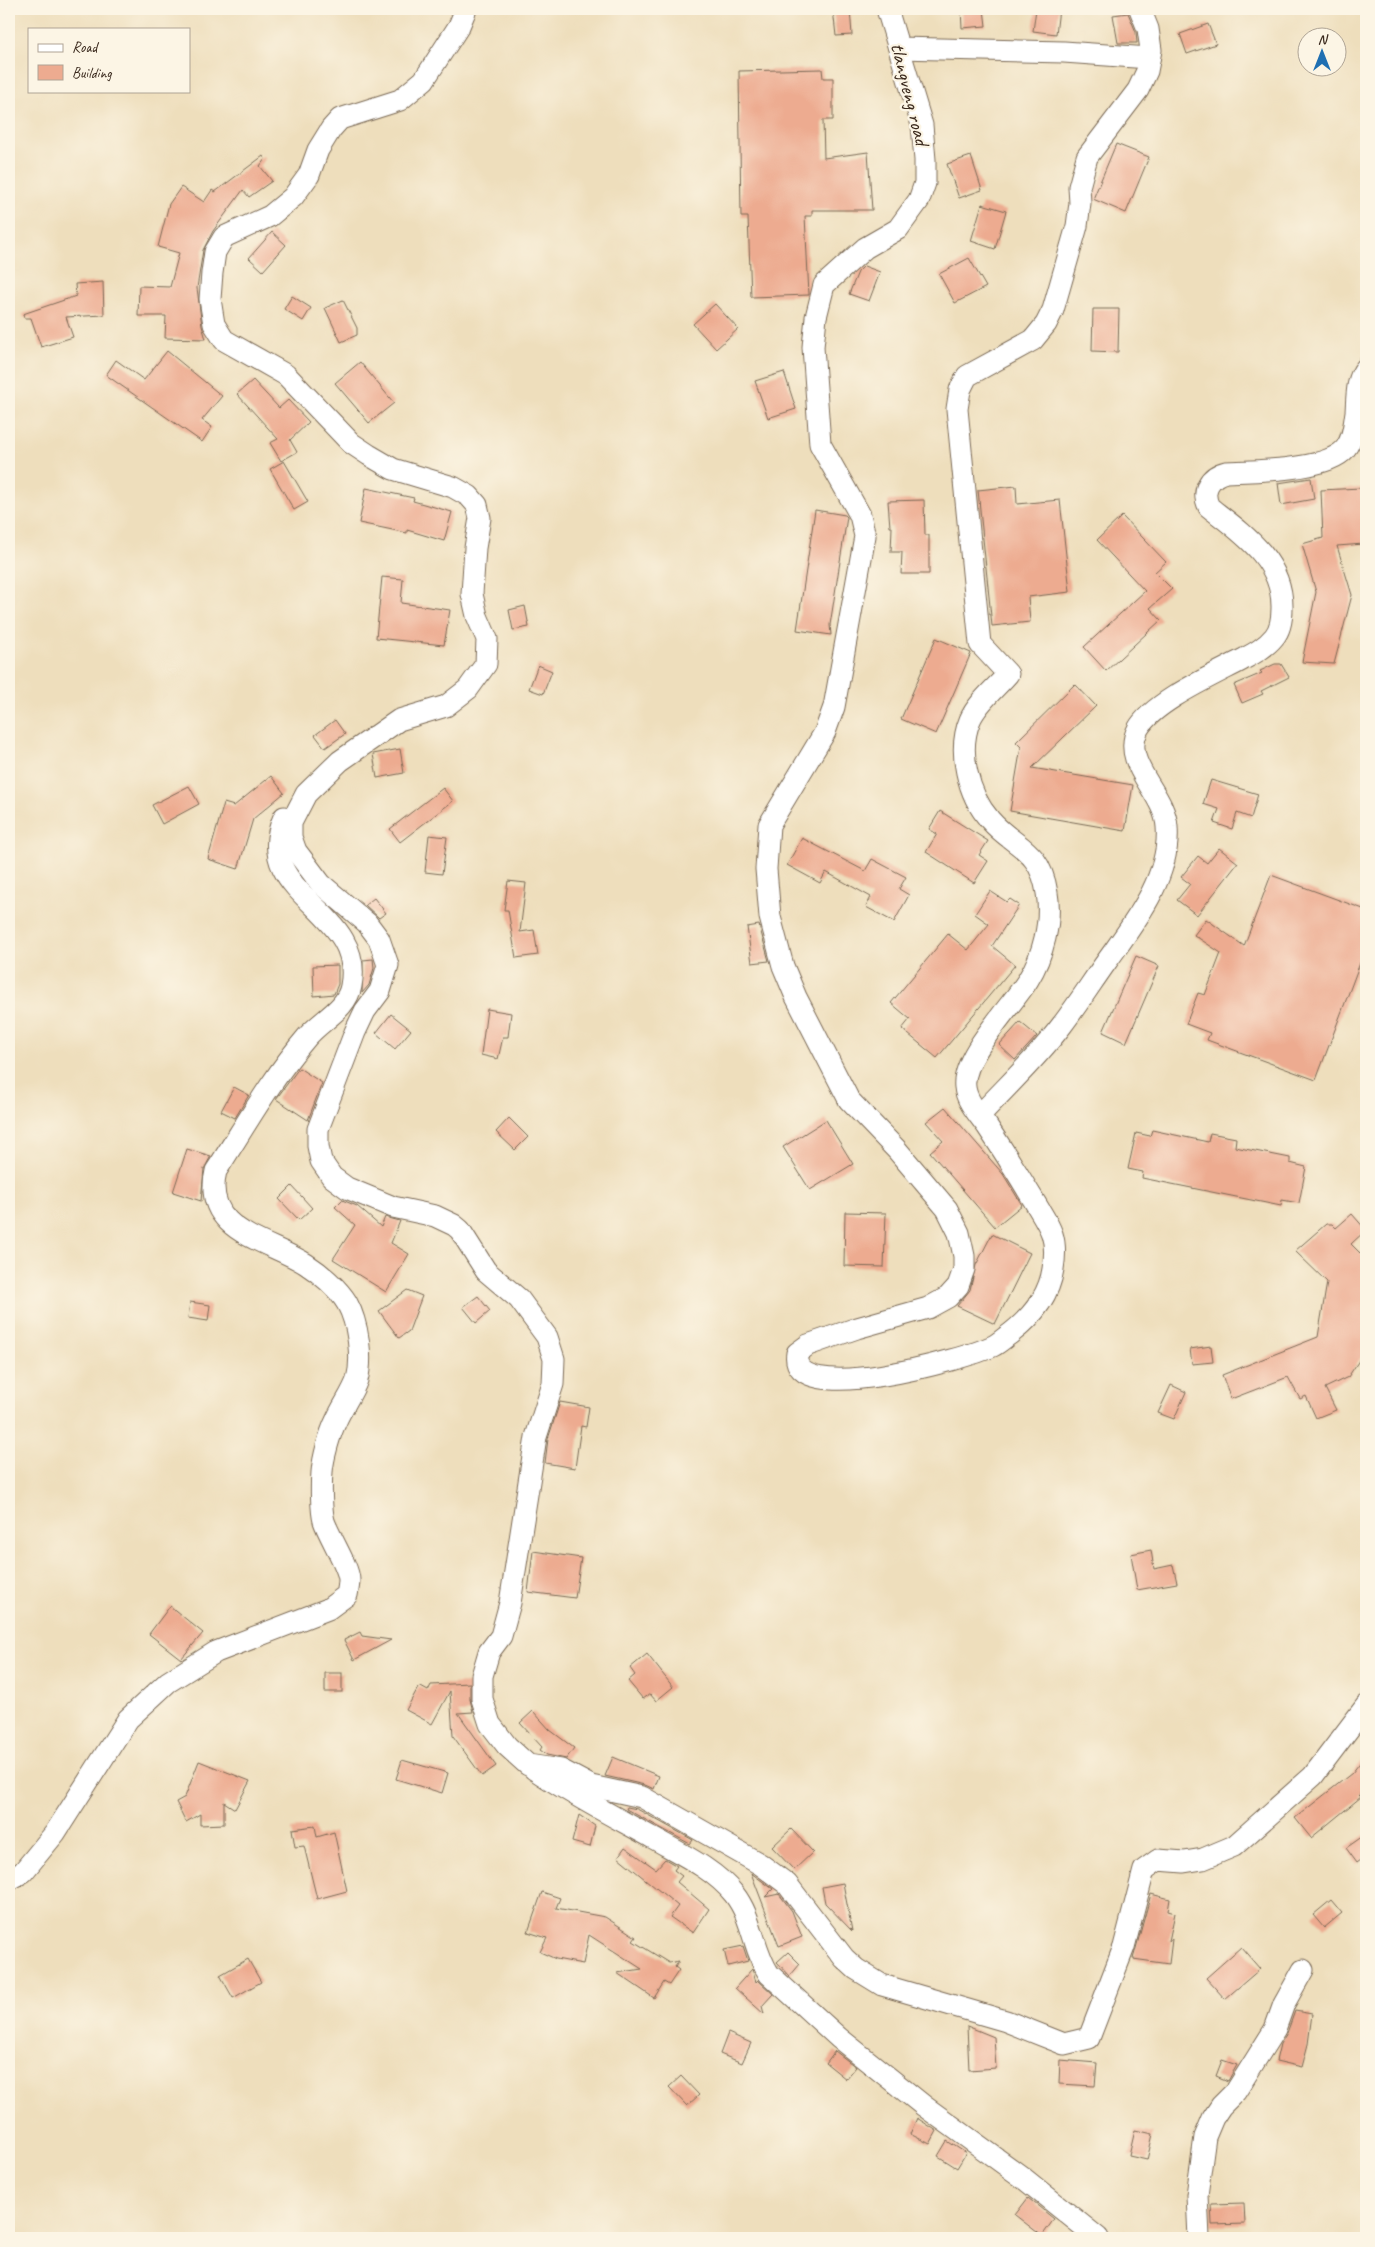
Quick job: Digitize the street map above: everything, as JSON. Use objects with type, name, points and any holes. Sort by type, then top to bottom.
[{"type":"street","points":[[9,1880],[23,1872],[55,1833],[128,1719],[168,1682],[216,1652],[328,1609],[347,1595],[349,1578],[324,1520],[322,1471],[335,1422],[356,1381],[360,1355],[357,1333],[347,1303],[330,1282],[305,1263],[256,1241],[235,1227],[218,1208],[212,1184],[216,1171],[287,1060],[309,1034],[346,1001],[351,988],[352,959],[348,946],[338,931],[298,891],[282,870],[278,854],[278,830],[284,816],[340,761],[400,720],[446,706],[468,689],[486,664],[487,639],[477,616],[472,594],[475,548],[480,518],[476,505],[469,496],[453,487],[393,469],[368,455],[352,443],[286,375],[224,340],[214,324],[210,299],[215,252],[224,237],[270,216],[293,197],[309,174],[318,150],[331,129],[340,119],[400,100],[424,80],[459,26],[466,9]]},
{"type":"street","name":"tlangveng road","points":[[887,9],[922,125],[926,160],[924,183],[919,200],[898,229],[865,248],[824,285],[816,317],[813,347],[820,444],[860,515],[865,536],[834,707],[825,732],[769,825],[766,869],[770,917],[783,966],[796,997],[849,1100],[897,1150],[947,1209],[959,1234],[964,1256],[964,1269],[958,1286],[948,1297],[928,1308],[857,1328],[808,1345],[797,1353],[796,1360],[801,1370],[815,1378],[840,1380],[885,1375],[956,1358],[995,1346],[1026,1321],[1038,1307],[1048,1288],[1053,1271],[1056,1251],[1052,1234],[1012,1164],[980,1115]]},
{"type":"street","points":[[1140,9],[1148,29],[1151,50],[1147,71],[1138,90],[1087,157],[1079,187],[1080,203],[1077,226],[1053,310],[1046,324],[1033,340],[967,376],[960,390],[957,409],[980,644],[1008,674],[977,708],[970,719],[965,735],[964,751],[968,773],[978,802],[990,821],[1029,852],[1039,868],[1047,892],[1048,913],[1044,938],[1037,962],[1028,981],[980,1046],[965,1076],[965,1088],[980,1115],[1061,1027],[1139,916],[1160,873],[1166,852],[1167,826],[1159,799],[1135,760],[1133,745],[1138,730],[1148,716],[1176,696],[1262,649],[1275,637],[1282,622],[1282,603],[1278,583],[1266,556],[1249,539],[1209,507],[1205,499],[1205,492],[1211,478],[1226,472],[1324,462],[1343,451],[1349,443],[1354,422],[1358,383],[1366,368]]},
{"type":"street","points":[[899,48],[1064,52],[1149,58]]},
{"type":"street","points":[[306,794],[291,823],[291,837],[296,851],[320,884],[367,923],[379,939],[388,965],[380,991],[365,1010],[318,1128],[318,1146],[322,1161],[332,1177],[347,1188],[393,1207],[435,1216],[460,1230],[486,1271],[528,1310],[547,1337],[554,1358],[553,1384],[536,1437],[510,1603],[501,1636],[489,1652],[482,1676],[482,1699],[490,1724],[507,1746],[528,1765],[561,1788],[687,1857],[712,1873],[734,1894],[742,1907],[760,1962],[769,1974],[862,2056],[924,2106],[1022,2177],[1098,2238]]},
{"type":"street","points":[[528,1765],[561,1770],[591,1786],[642,1797],[760,1864],[787,1884],[844,1958],[869,1978],[882,1985],[1006,2021],[1064,2044],[1089,2038],[1124,1947],[1144,1870],[1158,1860],[1184,1862],[1202,1859],[1234,1846],[1313,1776],[1366,1706]]},
{"type":"street","points":[[1199,2238],[1197,2195],[1205,2137],[1213,2118],[1221,2106],[1236,2091],[1275,2029],[1284,2004],[1302,1970]]},
{"type":"building","points":[[833,9],[850,9],[852,35],[836,36]]},
{"type":"building","points":[[961,9],[984,9],[986,26],[962,28]]},
{"type":"building","points":[[1036,9],[1059,9],[1056,34],[1033,31]]},
{"type":"building","points":[[1128,13],[1136,32],[1137,43],[1118,43],[1113,15]]},
{"type":"building","points":[[1208,24],[1216,44],[1187,54],[1180,34]]},
{"type":"building","points":[[822,69],[823,78],[833,78],[833,120],[823,120],[824,158],[868,152],[872,210],[812,210],[812,216],[805,216],[809,295],[751,297],[748,217],[741,217],[739,71]]},
{"type":"building","points":[[1116,144],[1149,157],[1126,213],[1093,199]]},
{"type":"building","points":[[263,156],[265,159],[260,166],[272,181],[249,197],[243,190],[213,231],[203,250],[197,288],[202,326],[206,339],[165,338],[166,316],[138,316],[139,286],[170,287],[179,253],[158,247],[169,204],[181,187],[204,202],[212,190],[215,192]]},
{"type":"building","points":[[971,156],[982,190],[959,198],[947,164]]},
{"type":"building","points":[[982,204],[1006,211],[995,249],[971,241]]},
{"type":"building","points":[[272,232],[286,245],[263,271],[249,258]]},
{"type":"building","points":[[969,258],[986,287],[955,303],[939,274]]},
{"type":"building","points":[[864,266],[880,272],[869,301],[849,294],[858,272]]},
{"type":"building","points":[[103,282],[104,315],[66,317],[73,337],[41,347],[31,318],[24,318],[23,314],[76,296],[75,284]]},
{"type":"building","points":[[292,296],[311,308],[303,321],[284,309]]},
{"type":"building","points":[[343,300],[357,328],[357,335],[341,342],[325,308]]},
{"type":"building","points":[[715,304],[738,329],[716,349],[693,324]]},
{"type":"building","points":[[1093,309],[1119,309],[1118,352],[1092,351]]},
{"type":"building","points":[[167,351],[222,396],[202,420],[212,427],[202,442],[106,375],[116,360],[144,380]]},
{"type":"building","points":[[360,362],[394,403],[369,423],[335,383]]},
{"type":"building","points":[[784,372],[796,409],[768,418],[755,381]]},
{"type":"building","points":[[253,380],[279,408],[288,400],[309,422],[290,440],[297,452],[281,461],[270,443],[278,439],[237,394]]},
{"type":"building","points":[[284,461],[308,502],[294,510],[270,469]]},
{"type":"building","points":[[1311,478],[1314,499],[1281,505],[1278,483]]},
{"type":"building","points":[[1016,486],[1017,504],[1060,500],[1070,592],[1028,597],[1030,622],[992,626],[978,490]]},
{"type":"building","points":[[366,488],[414,498],[413,501],[452,512],[444,541],[407,530],[407,533],[359,523]]},
{"type":"building","points":[[1361,488],[1364,544],[1337,546],[1352,595],[1334,664],[1302,662],[1316,592],[1302,544],[1323,538],[1321,490]]},
{"type":"building","points":[[924,500],[925,535],[929,535],[929,574],[901,574],[902,552],[891,552],[892,527],[890,527],[888,501]]},
{"type":"building","points":[[815,510],[845,515],[847,517],[830,625],[831,635],[797,630]]},
{"type":"building","points":[[1122,516],[1166,562],[1155,572],[1172,589],[1150,608],[1161,620],[1106,671],[1084,647],[1145,591],[1097,540]]},
{"type":"building","points":[[382,577],[403,579],[401,603],[450,610],[444,645],[376,638]]},
{"type":"building","points":[[525,606],[529,627],[513,630],[509,610]]},
{"type":"building","points":[[936,638],[971,653],[936,734],[901,719]]},
{"type":"building","points":[[1275,664],[1281,664],[1289,677],[1261,691],[1263,694],[1242,703],[1234,685],[1262,673],[1260,671]]},
{"type":"building","points":[[538,665],[552,671],[543,694],[529,689]]},
{"type":"building","points":[[1075,684],[1096,706],[1032,768],[1133,785],[1125,831],[1010,811],[1021,747],[1016,742]]},
{"type":"building","points":[[335,720],[345,734],[325,748],[315,735]]},
{"type":"building","points":[[400,749],[404,773],[377,778],[373,754]]},
{"type":"building","points":[[271,776],[284,793],[253,819],[238,869],[208,859],[224,803],[234,806]]},
{"type":"building","points":[[1211,780],[1258,794],[1251,818],[1237,813],[1232,829],[1214,823],[1219,809],[1203,804]]},
{"type":"building","points":[[189,786],[199,804],[162,824],[152,805]]},
{"type":"building","points":[[443,788],[453,801],[400,842],[390,829]]},
{"type":"building","points":[[940,811],[988,841],[979,855],[988,861],[974,883],[926,852],[937,834],[929,829]]},
{"type":"building","points":[[429,835],[447,837],[442,874],[425,872]]},
{"type":"building","points":[[802,838],[865,871],[872,859],[906,877],[899,889],[909,895],[894,922],[866,907],[871,897],[826,872],[820,883],[787,865]]},
{"type":"building","points":[[1219,848],[1238,863],[1197,915],[1177,900],[1190,884],[1181,877],[1198,856],[1207,863]]},
{"type":"building","points":[[1271,875],[1366,910],[1366,947],[1316,1080],[1207,1040],[1210,1033],[1186,1024],[1198,993],[1205,995],[1221,953],[1194,935],[1206,919],[1244,946]]},
{"type":"building","points":[[508,881],[526,883],[520,932],[534,930],[538,955],[516,958],[508,910],[504,910]]},
{"type":"building","points":[[990,891],[1007,902],[1010,899],[1019,905],[992,946],[1015,965],[937,1058],[902,1029],[910,1019],[891,1003],[948,934],[968,950],[989,924],[975,914]]},
{"type":"building","points":[[374,898],[386,913],[379,918],[365,905]]},
{"type":"building","points":[[759,925],[769,961],[752,963],[747,927]]},
{"type":"building","points":[[1136,956],[1159,966],[1126,1043],[1103,1032]]},
{"type":"building","points":[[373,959],[374,968],[369,985],[362,993],[363,960]]},
{"type":"building","points":[[338,965],[338,984],[334,994],[314,996],[313,966]]},
{"type":"building","points":[[487,1009],[511,1013],[508,1037],[503,1037],[498,1059],[481,1055]]},
{"type":"building","points":[[391,1014],[411,1030],[395,1049],[376,1033]]},
{"type":"building","points":[[1020,1022],[1037,1036],[1015,1060],[999,1045]]},
{"type":"building","points":[[299,1068],[322,1083],[308,1120],[276,1099]]},
{"type":"building","points":[[234,1087],[249,1095],[235,1118],[221,1111]]},
{"type":"building","points":[[945,1107],[1003,1174],[1022,1205],[995,1227],[930,1152],[943,1141],[926,1122]]},
{"type":"building","points":[[509,1118],[528,1137],[515,1150],[496,1132]]},
{"type":"building","points":[[826,1120],[853,1164],[810,1190],[783,1147]]},
{"type":"building","points":[[1152,1130],[1208,1142],[1210,1133],[1236,1138],[1235,1147],[1290,1158],[1290,1163],[1306,1167],[1299,1203],[1282,1200],[1281,1206],[1142,1178],[1143,1172],[1128,1169],[1136,1133],[1150,1136]]},
{"type":"building","points":[[187,1149],[211,1156],[204,1169],[201,1201],[173,1192]]},
{"type":"building","points":[[292,1186],[312,1208],[299,1220],[279,1199]]},
{"type":"building","points":[[342,1200],[357,1206],[381,1227],[385,1217],[400,1221],[391,1243],[409,1254],[386,1292],[333,1259],[355,1225],[335,1207]]},
{"type":"building","points":[[845,1212],[886,1213],[884,1267],[844,1266]]},
{"type":"building","points":[[1352,1214],[1366,1230],[1351,1244],[1366,1259],[1366,1344],[1364,1353],[1348,1377],[1325,1388],[1336,1410],[1316,1418],[1306,1396],[1300,1399],[1288,1377],[1231,1399],[1222,1375],[1318,1337],[1327,1282],[1295,1251],[1326,1224],[1332,1224],[1336,1228]]},
{"type":"building","points":[[992,1234],[1030,1253],[995,1324],[957,1306],[970,1290],[976,1265]]},
{"type":"building","points":[[407,1290],[422,1296],[409,1331],[399,1338],[379,1311]]},
{"type":"building","points":[[478,1296],[490,1311],[476,1323],[463,1307]]},
{"type":"building","points":[[190,1302],[210,1305],[208,1321],[188,1318]]},
{"type":"building","points":[[1211,1346],[1213,1362],[1192,1364],[1190,1349]]},
{"type":"building","points":[[1171,1385],[1186,1392],[1174,1419],[1158,1413]]},
{"type":"building","points":[[560,1402],[589,1407],[586,1427],[581,1426],[575,1468],[545,1463],[548,1439]]},
{"type":"building","points":[[1151,1550],[1154,1569],[1173,1565],[1177,1583],[1137,1590],[1131,1554]]},
{"type":"building","points":[[533,1551],[581,1558],[575,1598],[528,1592]]},
{"type":"building","points":[[170,1606],[203,1633],[181,1659],[149,1634]]},
{"type":"building","points":[[360,1632],[362,1636],[391,1640],[354,1660],[344,1640]]},
{"type":"building","points":[[647,1654],[673,1687],[656,1701],[650,1694],[643,1699],[628,1681],[635,1675],[630,1668]]},
{"type":"building","points":[[325,1673],[342,1673],[342,1692],[325,1692]]},
{"type":"building","points":[[470,1683],[470,1699],[473,1712],[458,1713],[496,1766],[482,1776],[453,1736],[450,1691],[432,1724],[406,1710],[419,1686],[428,1691],[431,1685]]},
{"type":"building","points":[[533,1711],[550,1730],[574,1748],[566,1759],[547,1755],[540,1750],[542,1747],[520,1723]]},
{"type":"building","points":[[1366,1755],[1366,1786],[1359,1795],[1361,1797],[1311,1838],[1295,1818],[1352,1773]]},
{"type":"building","points":[[613,1757],[659,1776],[654,1789],[645,1785],[605,1776]]},
{"type":"building","points":[[402,1760],[448,1773],[442,1793],[396,1779]]},
{"type":"building","points":[[199,1761],[250,1781],[235,1809],[224,1802],[224,1824],[200,1825],[200,1814],[186,1822],[176,1802],[185,1797]]},
{"type":"building","points":[[627,1807],[637,1809],[693,1840],[690,1844],[626,1809]]},
{"type":"building","points":[[579,1815],[595,1826],[590,1847],[572,1842]]},
{"type":"building","points":[[315,1826],[317,1837],[334,1832],[347,1891],[317,1899],[304,1846],[295,1847],[292,1829]]},
{"type":"building","points":[[791,1829],[813,1852],[794,1870],[772,1847]]},
{"type":"building","points":[[1366,1834],[1366,1856],[1357,1863],[1346,1848]]},
{"type":"building","points":[[625,1847],[656,1869],[665,1859],[677,1866],[674,1870],[682,1876],[677,1882],[709,1909],[693,1933],[670,1917],[678,1906],[618,1857]]},
{"type":"building","points":[[751,1873],[773,1889],[765,1897],[779,1894],[792,1911],[802,1937],[779,1946]]},
{"type":"building","points":[[843,1883],[852,1931],[825,1903],[822,1887]]},
{"type":"building","points":[[542,1892],[560,1898],[556,1908],[605,1917],[636,1937],[633,1941],[669,1963],[679,1961],[675,1967],[679,1970],[669,1985],[664,1982],[654,1998],[617,1973],[642,1969],[589,1935],[583,1964],[556,1959],[540,1952],[547,1938],[528,1932]]},
{"type":"building","points":[[1151,1894],[1170,1899],[1168,1911],[1175,1913],[1169,1941],[1172,1939],[1169,1964],[1133,1959]]},
{"type":"building","points":[[1331,1900],[1342,1913],[1324,1928],[1313,1915]]},
{"type":"building","points":[[743,1946],[748,1961],[728,1966],[724,1950]]},
{"type":"building","points":[[1241,1947],[1260,1969],[1225,1999],[1206,1978]]},
{"type":"building","points":[[788,1952],[800,1964],[790,1976],[777,1962]]},
{"type":"building","points":[[248,1959],[261,1982],[233,1998],[220,1975]]},
{"type":"building","points":[[752,1969],[756,1982],[758,1980],[773,1994],[762,2006],[764,2014],[735,1988]]},
{"type":"building","points":[[1295,2011],[1312,2014],[1308,2044],[1302,2067],[1276,2061],[1280,2044],[1287,2033]]},
{"type":"building","points":[[967,2026],[994,2037],[996,2068],[969,2070]]},
{"type":"building","points":[[728,2033],[751,2043],[742,2063],[720,2054]]},
{"type":"building","points":[[835,2051],[856,2067],[846,2079],[826,2063]]},
{"type":"building","points":[[1060,2060],[1097,2063],[1095,2086],[1059,2084]]},
{"type":"building","points":[[1222,2060],[1237,2065],[1228,2081],[1216,2076]]},
{"type":"building","points":[[681,2076],[699,2095],[687,2106],[669,2087]]},
{"type":"building","points":[[917,2118],[937,2131],[930,2144],[910,2134]]},
{"type":"building","points":[[1135,2130],[1153,2134],[1147,2160],[1129,2156]]},
{"type":"building","points":[[947,2141],[966,2153],[957,2168],[938,2156]]},
{"type":"building","points":[[1028,2198],[1054,2219],[1042,2236],[1015,2215]]},
{"type":"building","points":[[1244,2203],[1245,2224],[1212,2225],[1211,2204]]}]
